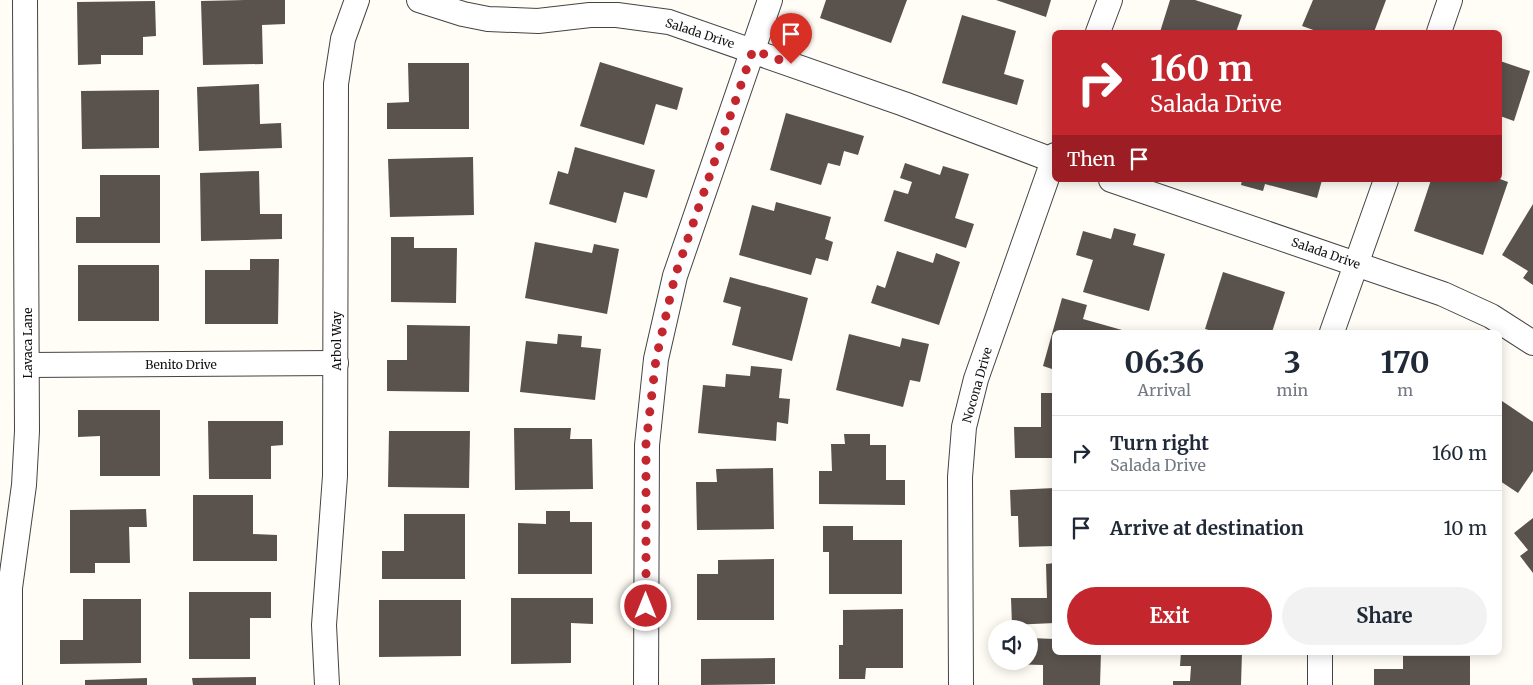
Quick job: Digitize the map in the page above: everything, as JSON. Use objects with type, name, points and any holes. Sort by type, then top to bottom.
[{"type":"street","name":"Lavaca Lane","points":[[10,685],[10,588],[26,458],[25,0]]},
{"type":"street","name":"Arbol Way","points":[[327,685],[324,626],[335,484],[336,84],[343,39],[357,0]]},
{"type":"street","name":"Salada Drive","points":[[419,0],[463,14],[488,19],[538,21],[599,15],[643,17],[694,30],[753,50],[1052,158]]},
{"type":"street","points":[[646,685],[646,470],[650,402],[656,359],[675,276],[770,0]]},
{"type":"street","points":[[1099,30],[1110,0]]},
{"type":"street","points":[[1440,30],[1450,0]]},
{"type":"street","name":"Nocona Drive","points":[[961,685],[960,477],[964,427],[976,379],[1052,165]]},
{"type":"street","name":"Salada Drive","points":[[1117,182],[1356,263],[1462,302],[1500,322],[1533,343]]},
{"type":"street","points":[[1333,330],[1385,182]]},
{"type":"street","name":"Benito Drive","points":[[27,365],[336,363]]},
{"type":"street","points":[[1320,655],[1320,685]]},
{"type":"building","points":[[285,0],[285,24],[262,25],[263,64],[203,65],[201,1]]},
{"type":"building","points":[[826,0],[907,0],[891,43],[820,18]]},
{"type":"building","points":[[996,0],[1051,0],[1046,17]]},
{"type":"building","points":[[1170,0],[1195,0],[1242,15],[1237,30],[1161,30]]},
{"type":"building","points":[[1313,0],[1386,0],[1375,30],[1313,30],[1302,26]]},
{"type":"building","points":[[155,1],[156,36],[143,37],[143,55],[101,55],[101,64],[78,65],[77,2]]},
{"type":"building","points":[[962,15],[1016,31],[1004,74],[1024,80],[1017,105],[942,83]]},
{"type":"building","points":[[600,62],[683,88],[677,110],[656,104],[644,145],[580,126]]},
{"type":"building","points":[[1502,62],[1530,71],[1514,121],[1502,117]]},
{"type":"building","points":[[408,63],[469,63],[469,129],[387,129],[387,103],[409,102]]},
{"type":"building","points":[[259,84],[260,124],[281,123],[282,148],[199,151],[197,87]]},
{"type":"building","points":[[159,90],[159,148],[82,149],[81,91]]},
{"type":"building","points":[[786,113],[864,136],[858,155],[844,151],[840,166],[828,163],[821,185],[770,170]]},
{"type":"building","points":[[575,147],[655,170],[647,198],[624,192],[616,223],[549,204],[558,171],[568,174]]},
{"type":"building","points":[[473,157],[474,215],[390,217],[388,159]]},
{"type":"building","points":[[905,163],[940,175],[943,166],[969,174],[955,218],[974,224],[966,248],[884,221],[894,190],[908,194],[912,182],[900,178]]},
{"type":"building","points":[[259,171],[260,214],[282,214],[282,239],[201,241],[200,173]]},
{"type":"building","points":[[100,175],[160,175],[160,243],[76,243],[76,217],[100,217]]},
{"type":"building","points":[[1502,180],[1508,182],[1483,255],[1414,231],[1430,182],[1502,182]]},
{"type":"building","points":[[1242,182],[1321,182],[1317,198],[1265,184],[1263,191],[1241,185]]},
{"type":"building","points":[[776,202],[831,217],[825,239],[833,242],[828,261],[816,258],[811,275],[739,255],[752,205],[774,211]]},
{"type":"building","points":[[1533,204],[1533,285],[1523,278],[1528,271],[1502,255]]},
{"type":"building","points":[[1114,228],[1136,234],[1133,245],[1165,254],[1149,311],[1083,292],[1093,260],[1076,255],[1083,231],[1111,239]]},
{"type":"building","points":[[391,237],[414,237],[414,248],[457,248],[456,303],[391,302]]},
{"type":"building","points":[[535,242],[592,253],[594,244],[619,249],[607,314],[525,298]]},
{"type":"building","points":[[897,251],[933,263],[936,253],[960,262],[939,325],[871,303],[877,285],[885,288]]},
{"type":"building","points":[[250,259],[279,259],[278,324],[205,324],[205,270],[250,270]]},
{"type":"building","points":[[78,265],[159,265],[159,321],[78,321]]},
{"type":"building","points":[[1223,272],[1285,292],[1273,330],[1205,329]]},
{"type":"building","points":[[730,277],[808,298],[792,361],[732,345],[741,307],[723,302]]},
{"type":"building","points":[[1062,298],[1087,305],[1083,319],[1122,330],[1053,330]]},
{"type":"building","points":[[407,325],[470,326],[469,392],[387,391],[387,360],[407,360]]},
{"type":"building","points":[[558,334],[582,336],[581,347],[601,349],[595,400],[520,392],[526,341],[557,344]]},
{"type":"building","points":[[849,334],[900,347],[902,338],[929,344],[920,382],[910,380],[903,407],[836,390]]},
{"type":"building","points":[[1052,334],[1052,369],[1043,366]]},
{"type":"building","points":[[751,366],[782,369],[779,398],[790,399],[788,424],[777,422],[776,441],[698,433],[703,385],[725,387],[726,374],[750,376]]},
{"type":"building","points":[[1041,393],[1052,393],[1052,458],[1015,458],[1014,427],[1041,427]]},
{"type":"building","points":[[1502,401],[1533,422],[1533,471],[1518,493],[1502,482]]},
{"type":"building","points":[[78,410],[160,410],[160,476],[100,476],[100,436],[78,437]]},
{"type":"building","points":[[208,421],[283,421],[283,445],[271,446],[271,479],[209,479]]},
{"type":"building","points":[[514,428],[571,428],[570,439],[592,439],[593,489],[515,490]]},
{"type":"building","points":[[389,431],[470,431],[469,488],[388,487]]},
{"type":"building","points":[[844,434],[870,434],[870,445],[886,445],[886,480],[905,480],[905,505],[819,504],[819,471],[832,471],[831,444],[845,444]]},
{"type":"building","points":[[773,468],[774,529],[697,530],[696,482],[717,482],[716,469]]},
{"type":"building","points":[[1052,488],[1052,546],[1019,547],[1018,516],[1011,516],[1010,490]]},
{"type":"building","points":[[193,495],[253,495],[253,534],[277,535],[277,561],[193,561]]},
{"type":"building","points":[[146,509],[147,527],[129,527],[130,563],[95,563],[95,573],[70,573],[70,510]]},
{"type":"building","points":[[546,511],[570,511],[570,522],[592,522],[592,574],[518,574],[518,523],[546,524]]},
{"type":"building","points":[[404,514],[465,514],[465,579],[382,579],[382,551],[404,551]]},
{"type":"building","points":[[1533,518],[1533,573],[1520,556],[1528,550],[1514,533]]},
{"type":"building","points":[[823,526],[853,526],[853,540],[902,540],[902,594],[829,594],[829,552],[823,552]]},
{"type":"building","points":[[774,559],[774,620],[697,620],[697,574],[718,574],[718,560]]},
{"type":"building","points":[[1052,563],[1052,623],[1038,624],[1038,620],[1012,620],[1011,598],[1047,598],[1046,564]]},
{"type":"building","points":[[189,592],[271,592],[271,618],[250,618],[250,659],[189,659]]},
{"type":"building","points":[[511,598],[593,598],[593,624],[571,623],[571,663],[511,664]]},
{"type":"building","points":[[83,599],[141,599],[141,663],[60,664],[60,640],[83,640]]},
{"type":"building","points":[[379,600],[461,600],[461,656],[379,657]]},
{"type":"building","points":[[903,609],[903,668],[866,668],[865,679],[839,679],[839,645],[843,645],[843,610]]},
{"type":"building","points":[[1038,638],[1052,639],[1052,655],[1101,655],[1100,685],[1043,685],[1043,665],[1038,665]]},
{"type":"building","points":[[1181,655],[1242,655],[1241,685],[1173,685],[1173,681],[1190,681],[1191,666],[1180,666]]},
{"type":"building","points":[[1403,656],[1470,656],[1470,685],[1374,685],[1374,669],[1403,669]]},
{"type":"building","points":[[775,658],[775,684],[701,685],[701,659]]},
{"type":"building","points":[[256,677],[256,685],[193,685],[192,678]]},
{"type":"building","points":[[147,678],[147,685],[85,685],[85,680]]},
{"type":"route","points":[[646,606],[646,444],[656,359],[664,317],[688,235],[753,50],[791,64]]}]
